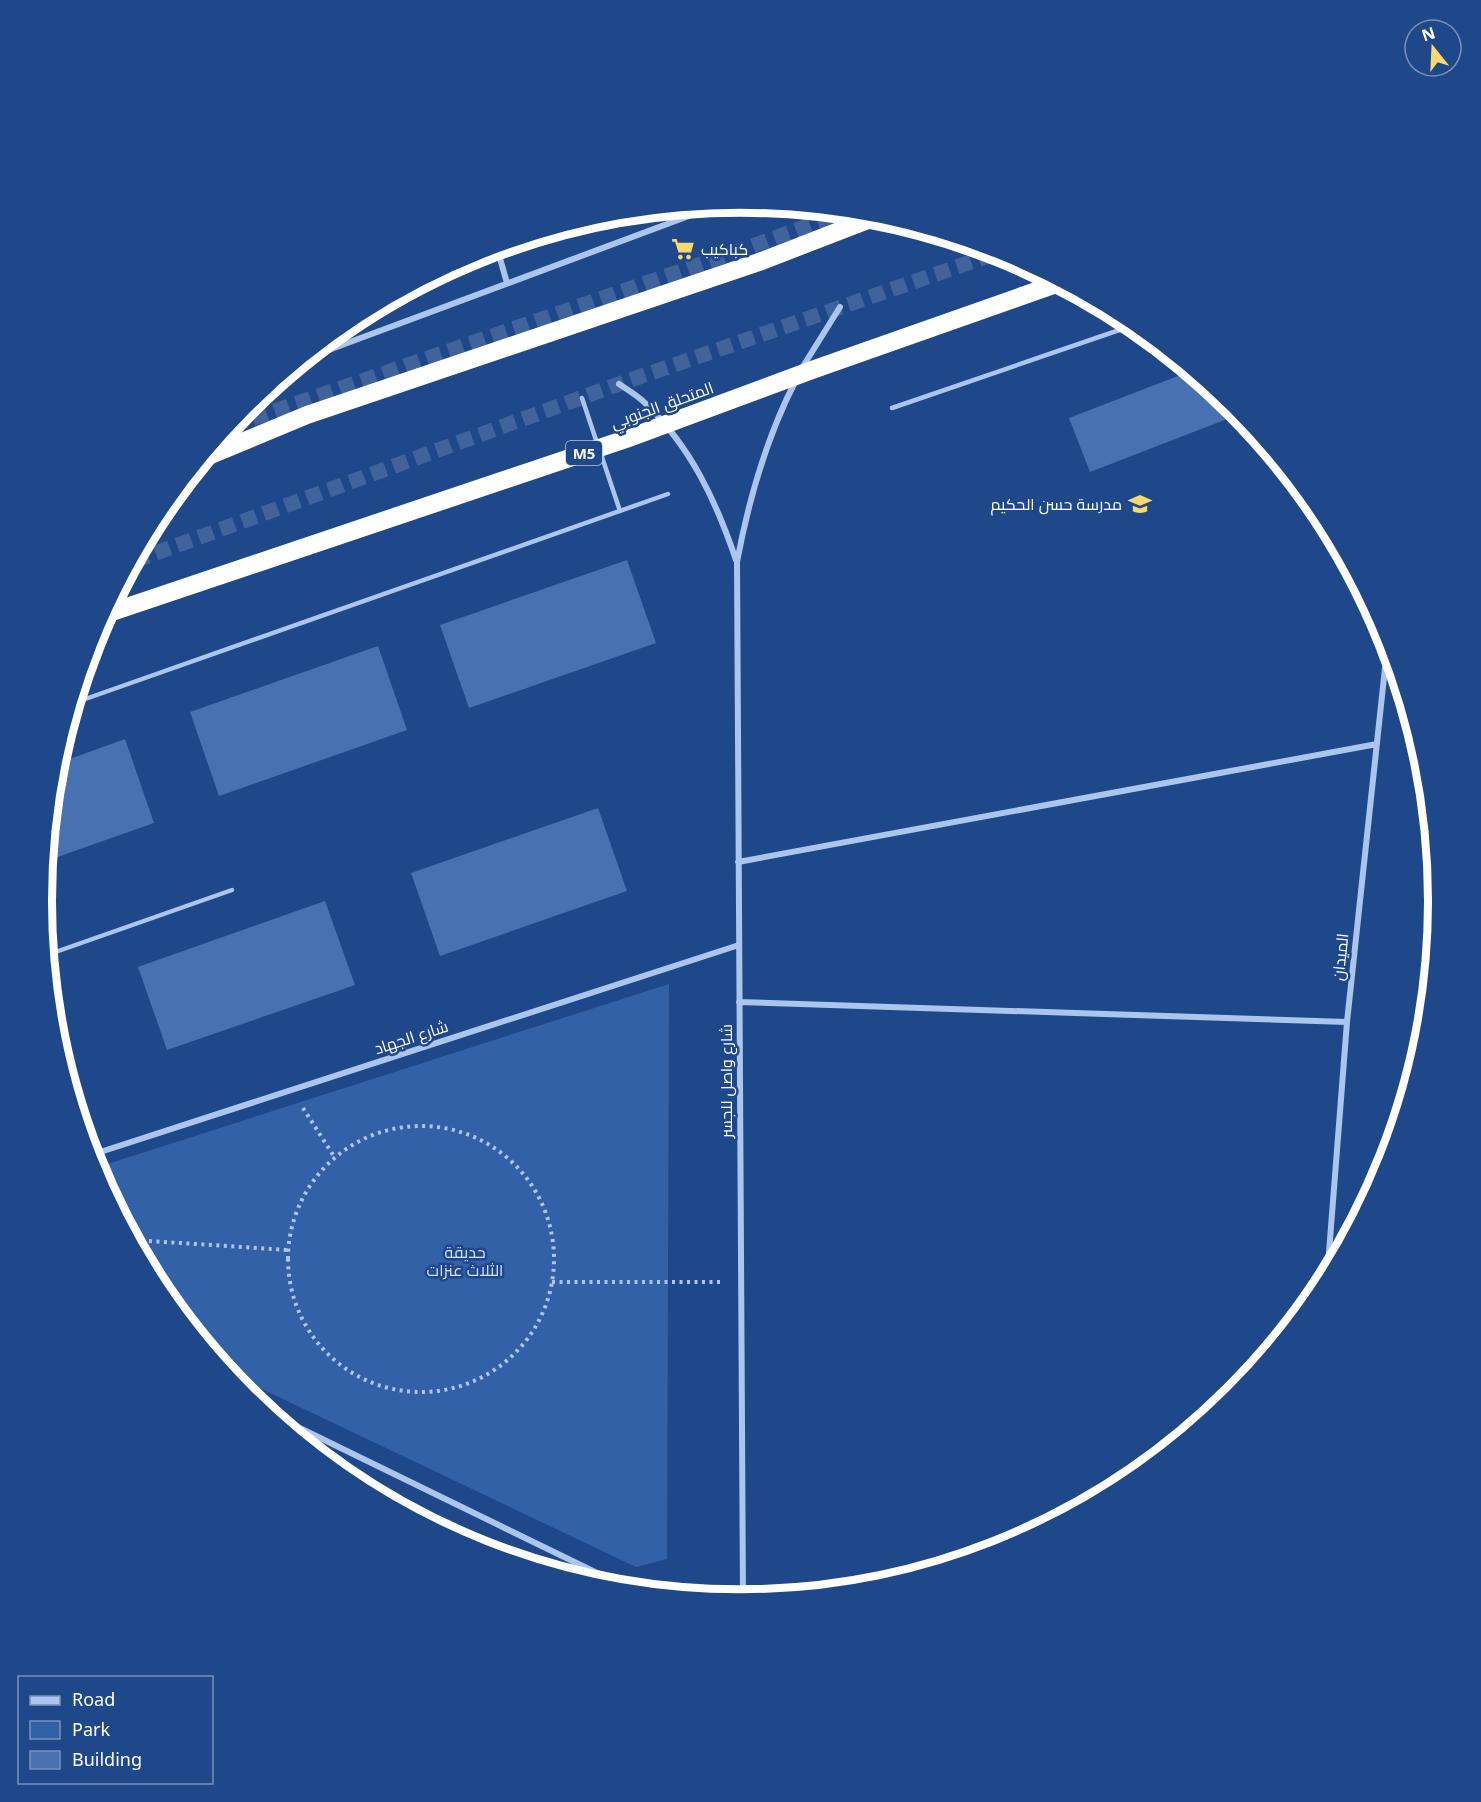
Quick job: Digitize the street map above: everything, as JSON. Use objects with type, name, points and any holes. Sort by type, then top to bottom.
[{"type":"highway","points":[[219,451],[307,415],[759,262],[859,223]]},
{"type":"highway","name":"المتحلق الجنوبي","points":[[117,610],[626,439],[812,370],[1049,286]]},
{"type":"street","points":[[330,350],[693,214]]},
{"type":"street","points":[[500,257],[507,283]]},
{"type":"street","name":"شارع واصل للجسر","points":[[743,1589],[737,562],[747,508],[767,444],[784,403],[810,353],[840,307]]},
{"type":"street","name":"شارع واصل للجسر","points":[[619,384],[645,403],[676,437],[702,476],[722,518],[737,562]]},
{"type":"street","name":"الميدان","points":[[1329,1257],[1347,1022],[1386,663]]},
{"type":"street","points":[[738,862],[1377,744]]},
{"type":"street","name":"شارع الجهاد","points":[[100,1152],[739,945]]},
{"type":"street","points":[[739,1002],[1347,1022]]},
{"type":"street","points":[[298,1427],[595,1572],[608,1576]]},
{"type":"lane","points":[[892,408],[1122,328]]},
{"type":"lane","points":[[582,398],[620,511]]},
{"type":"lane","points":[[83,700],[668,494]]},
{"type":"lane","points":[[55,952],[232,890]]},
{"type":"path","points":[[291,1091],[335,1158]]},
{"type":"path","points":[[416,1126],[446,1129],[474,1137],[500,1152],[522,1172],[538,1196],[549,1223],[554,1252],[552,1282],[544,1309],[530,1334],[511,1356],[488,1374],[462,1386],[433,1391],[404,1391],[376,1384],[350,1372],[327,1354],[309,1332],[296,1307],[289,1279],[288,1250],[291,1229],[307,1190],[320,1172],[335,1158],[360,1141],[387,1131],[416,1126]]},
{"type":"path","points":[[143,1241],[288,1250]]},
{"type":"path","points":[[552,1282],[741,1282]]},
{"type":"green space","name":"حديقة الثلاث عنزات","points":[[669,984],[667,1559],[636,1567],[251,1384],[223,1355],[168,1283],[123,1205],[105,1165]]},
{"type":"building","points":[[1182,374],[1230,418],[1090,472],[1069,418]]},
{"type":"building","points":[[627,560],[656,643],[469,708],[440,625]]},
{"type":"building","points":[[378,646],[407,730],[219,796],[190,712]]},
{"type":"building","points":[[125,739],[154,823],[54,858],[58,811],[68,760]]},
{"type":"building","points":[[598,808],[627,891],[440,956],[411,873]]},
{"type":"building","points":[[325,901],[355,985],[167,1050],[138,967]]},
{"type":"tunnel","points":[[250,420],[827,219]]},
{"type":"tunnel","points":[[145,557],[619,384],[984,258]]},
{"type":"place","name":"كباكيب","points":[[683,249]]},
{"type":"place","name":"مدرسة حسن الحكيم","points":[[1140,504]]}]
